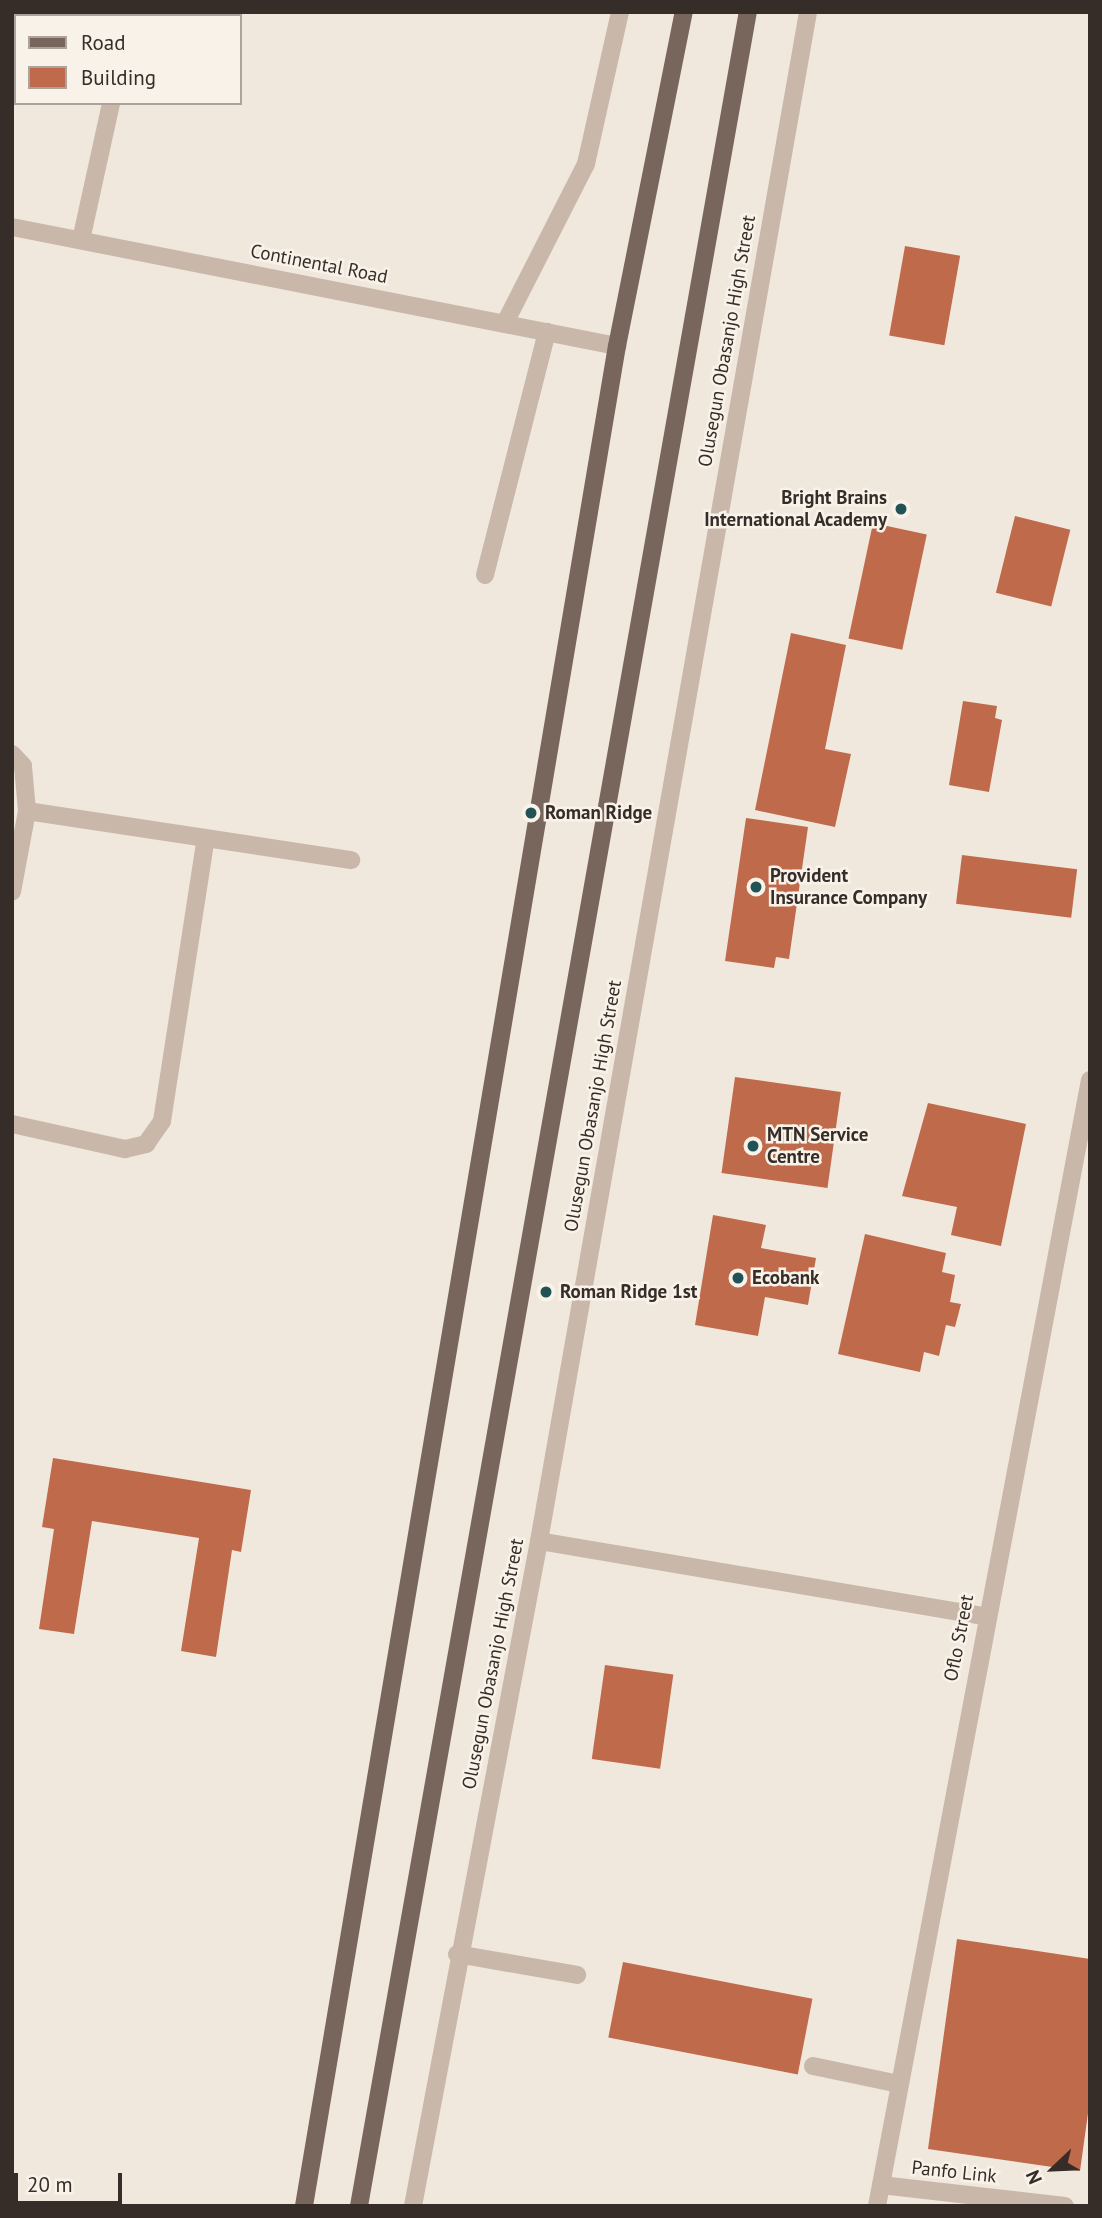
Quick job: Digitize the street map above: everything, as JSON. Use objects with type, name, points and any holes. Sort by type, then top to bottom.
[{"type":"main road","points":[[304,2206],[618,346],[684,12]]},
{"type":"main road","name":"Olusegun Obasanjo High Street","points":[[359,2206],[748,12]]},
{"type":"street","points":[[506,321],[586,164],[620,12]]},
{"type":"street","name":"Olusegun Obasanjo High Street","points":[[413,2206],[457,1954],[539,1541],[808,12]]},
{"type":"street","points":[[81,240],[111,105]]},
{"type":"street","name":"Continental Road","points":[[12,227],[506,321],[618,346]]},
{"type":"street","points":[[485,575],[547,332]]},
{"type":"street","points":[[12,754],[23,766],[27,811],[12,892]]},
{"type":"street","points":[[27,811],[351,860]]},
{"type":"street","points":[[12,1124],[125,1149],[146,1143],[162,1121],[206,838]]},
{"type":"street","name":"Oflo Street","points":[[877,2206],[984,1616],[1090,1080]]},
{"type":"street","points":[[539,1541],[984,1616]]},
{"type":"street","points":[[457,1954],[577,1975]]},
{"type":"street","points":[[813,2066],[899,2084]]},
{"type":"street","name":"Panfo Link","points":[[881,2185],[1065,2206]]},
{"type":"building","points":[[905,246],[960,256],[944,345],[889,336]]},
{"type":"building","points":[[1015,516],[1070,530],[1051,606],[996,593]]},
{"type":"building","points":[[873,523],[927,534],[902,650],[848,638]]},
{"type":"building","points":[[791,633],[846,645],[825,749],[851,754],[835,827],[755,810]]},
{"type":"building","points":[[963,701],[997,706],[995,718],[1002,720],[989,792],[949,785]]},
{"type":"building","points":[[746,818],[808,827],[789,959],[776,957],[774,968],[725,961]]},
{"type":"building","points":[[962,855],[1077,869],[1071,918],[956,904]]},
{"type":"building","points":[[735,1077],[841,1092],[827,1188],[722,1173]]},
{"type":"building","points":[[928,1103],[1026,1124],[1001,1246],[951,1235],[957,1207],[902,1196]]},
{"type":"building","points":[[713,1215],[766,1225],[761,1248],[816,1258],[808,1305],[765,1297],[758,1336],[695,1325]]},
{"type":"building","points":[[865,1234],[946,1253],[942,1272],[955,1275],[950,1302],[961,1304],[955,1327],[946,1325],[939,1356],[924,1352],[920,1372],[838,1354]]},
{"type":"building","points":[[53,1458],[251,1490],[241,1552],[232,1550],[216,1657],[181,1651],[199,1538],[92,1521],[74,1634],[39,1629],[54,1529],[42,1527]]},
{"type":"building","points":[[605,1665],[673,1675],[660,1769],[592,1759]]},
{"type":"building","points":[[957,1939],[1090,1959],[1090,2099],[1080,2171],[928,2149]]},
{"type":"building","points":[[623,1962],[812,1999],[798,2074],[608,2038]]},
{"type":"place","name":"Bright Brains International Academy","points":[[901,509]]},
{"type":"place","name":"Roman Ridge","points":[[531,813]]},
{"type":"place","name":"Provident Insurance Company","points":[[756,887]]},
{"type":"place","name":"MTN Service Centre","points":[[753,1146]]},
{"type":"place","name":"Ecobank","points":[[738,1278]]},
{"type":"place","name":"Roman Ridge 1st","points":[[546,1292]]}]
